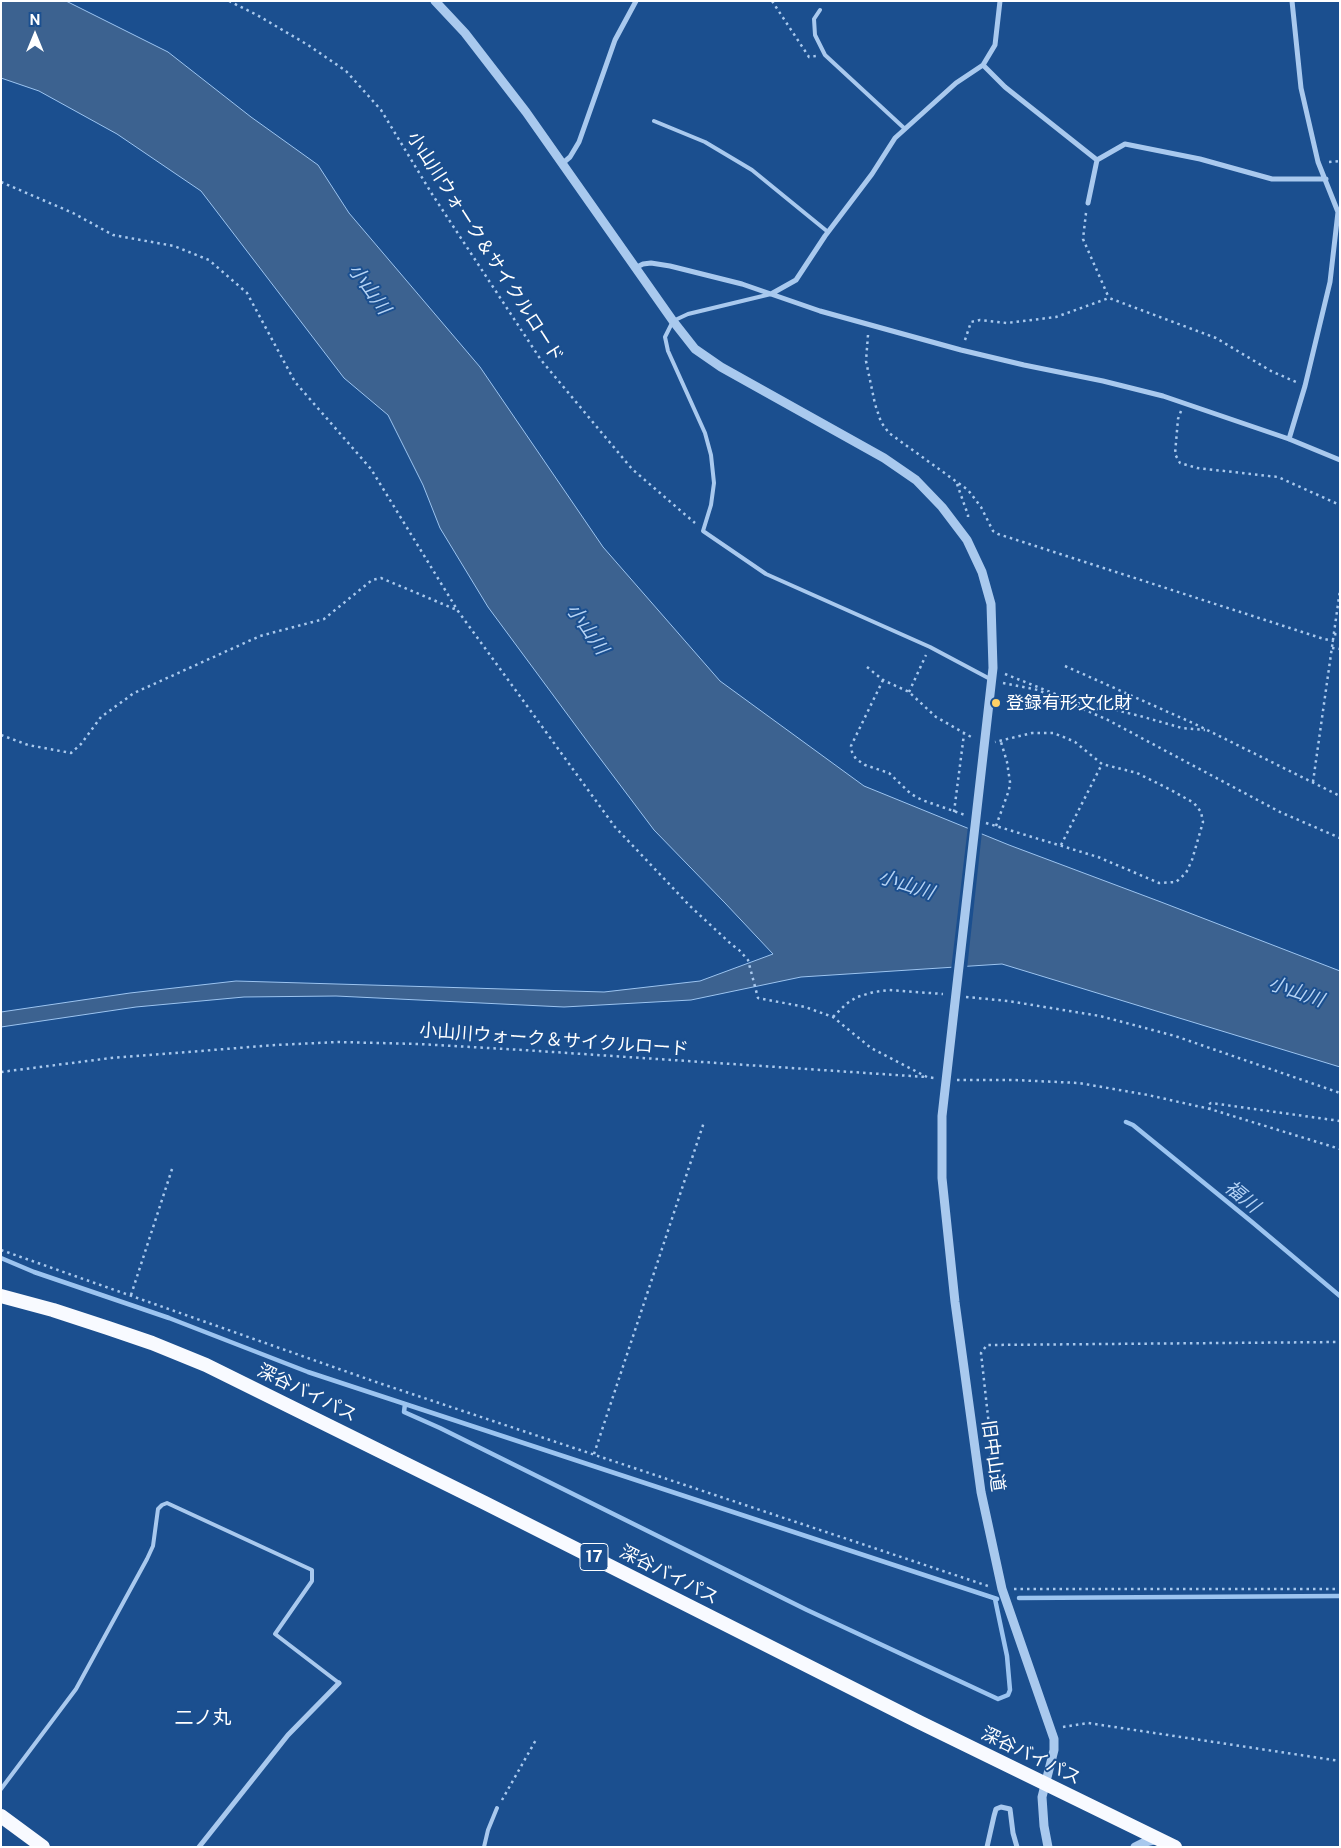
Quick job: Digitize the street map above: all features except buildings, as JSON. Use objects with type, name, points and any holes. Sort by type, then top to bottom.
[{"type":"highway","name":"深谷バイパス","points":[[1,1296],[53,1310],[152,1343],[215,1369],[477,1498],[1045,1784],[1175,1847]]},
{"type":"highway","points":[[1,1816],[43,1847]]},
{"type":"street","name":"旧中山道","points":[[436,1],[465,33],[563,163],[672,321],[695,348],[721,367],[900,469],[928,492],[967,540],[982,572],[991,604],[993,668],[942,1116],[943,1202],[980,1484],[1002,1589],[1052,1728],[1054,1750],[1042,1797],[1042,1810],[1048,1847]]},
{"type":"street","points":[[563,163],[570,157],[579,142],[615,40],[636,1]]},
{"type":"street","points":[[771,294],[796,280],[828,232],[904,128],[956,82],[983,65],[995,45],[1000,1]]},
{"type":"street","points":[[1289,439],[1330,282],[1338,212],[1318,162],[1300,88],[1292,1]]},
{"type":"street","points":[[983,65],[1005,87],[1097,160]]},
{"type":"street","points":[[1088,203],[1097,160],[1125,144],[1200,158],[1272,180],[1326,180]]},
{"type":"street","points":[[635,268],[643,264],[670,266],[742,284],[820,311],[961,350],[1163,396],[1289,439],[1340,460]]},
{"type":"street","points":[[199,1847],[288,1735],[339,1683]]},
{"type":"street","points":[[987,1847],[996,1809],[1001,1807],[1010,1809],[1017,1847]]},
{"type":"street","points":[[1135,1847],[1145,1842],[1159,1839]]},
{"type":"lane","points":[[820,10],[814,19],[815,35],[825,55],[904,128]]},
{"type":"lane","points":[[654,121],[705,142],[752,170],[828,232]]},
{"type":"lane","points":[[771,294],[688,314],[672,321],[665,337],[668,351],[699,418],[711,455],[714,483],[711,505],[703,531],[766,574],[930,647],[992,680]]},
{"type":"lane","points":[[1,1789],[76,1689],[147,1559],[153,1546],[158,1509],[167,1503],[312,1570],[312,1581],[275,1634],[339,1683]]},
{"type":"lane","points":[[484,1847],[488,1830],[497,1808]]},
{"type":"path","name":"小山川ウォーク＆サイクルロード","points":[[228,1],[257,15],[308,45],[346,71],[381,110],[432,194],[541,360],[632,469],[703,531]]},
{"type":"path","points":[[772,1],[809,57],[825,55]]},
{"type":"path","points":[[1,182],[73,213],[113,235],[174,246],[209,260],[247,293],[295,382],[371,469],[458,611],[615,827],[663,879],[748,960],[758,998],[805,1007],[833,1017],[846,1004],[874,992],[889,990],[948,995]]},
{"type":"path","points":[[1088,203],[1083,239],[1109,298]]},
{"type":"path","points":[[961,350],[971,322],[980,320],[1007,323],[1056,317],[1109,298],[1216,338],[1271,371],[1304,386]]},
{"type":"path","points":[[870,324],[866,340],[866,362],[881,422],[889,433],[968,490],[998,534],[1334,641]]},
{"type":"path","points":[[1183,403],[1178,419],[1175,454],[1180,463],[1197,468],[1278,476],[1340,505]]},
{"type":"path","points":[[956,482],[968,515],[969,528],[967,540]]},
{"type":"path","points":[[1,735],[28,745],[71,753],[81,744],[101,717],[134,693],[260,636],[324,619],[372,580],[381,578],[458,611]]},
{"type":"path","points":[[1313,782],[1340,590]]},
{"type":"path","points":[[1334,634],[1340,635]]},
{"type":"path","points":[[1332,648],[1340,649]]},
{"type":"path","points":[[909,692],[928,652]]},
{"type":"path","points":[[1065,666],[1206,730],[1340,796]]},
{"type":"path","points":[[866,667],[883,680],[909,692],[936,717],[964,734],[981,740]]},
{"type":"path","points":[[993,668],[1093,709],[1111,710],[1140,716],[1182,728],[1206,730]]},
{"type":"path","points":[[883,680],[851,746],[856,759],[889,773],[911,794],[922,800],[970,817]]},
{"type":"path","points":[[992,680],[1038,690],[1073,704],[1106,719],[1280,812],[1340,838]]},
{"type":"path","points":[[986,823],[1098,857],[1159,884],[1176,882],[1186,873],[1192,860],[1203,822],[1201,812],[1194,803],[1136,773],[1102,764],[1074,742],[1053,734],[1032,733],[1001,742],[988,741]]},
{"type":"path","points":[[954,812],[964,734]]},
{"type":"path","points":[[996,826],[1010,782],[1001,742]]},
{"type":"path","points":[[1061,845],[1102,764]]},
{"type":"path","points":[[957,996],[1008,1000],[1100,1016],[1175,1036],[1340,1093]]},
{"type":"path","name":"小山川ウォーク＆サイクルロード","points":[[1,1072],[111,1058],[276,1044],[338,1042],[419,1044],[523,1050],[928,1077],[871,1048],[833,1017]]},
{"type":"path","points":[[962,1080],[1079,1083],[1148,1095],[1210,1109],[1340,1149]]},
{"type":"path","points":[[1210,1109],[1208,1105],[1211,1103],[1340,1121]]},
{"type":"path","points":[[594,1454],[704,1122]]},
{"type":"path","points":[[131,1294],[173,1166]]},
{"type":"path","points":[[1,1250],[131,1294],[376,1382],[979,1584],[1002,1589],[1340,1589]]},
{"type":"path","points":[[990,1462],[991,1444],[981,1354],[987,1345],[1340,1342]]},
{"type":"path","points":[[1052,1728],[1088,1723],[1340,1761]]},
{"type":"path","points":[[497,1808],[538,1738]]},
{"type":"water","name":"小山川","points":[[1,1],[66,1],[168,52],[251,117],[318,165],[349,213],[480,367],[603,547],[720,681],[864,786],[1009,845],[1340,971],[1340,1067],[1002,964],[801,977],[691,1000],[564,1007],[336,996],[244,997],[136,1007],[1,1027],[1,1012],[130,993],[236,981],[604,992],[700,981],[773,954],[654,830],[590,745],[488,607],[440,528],[423,485],[388,415],[344,378],[201,191],[117,134],[39,91],[1,78]]},
{"type":"pier","points":[[968,826],[982,832],[967,969],[951,970]]},
{"type":"waterway","name":"福川","points":[[1126,1122],[1133,1125],[1340,1296]]},
{"type":"waterway","points":[[1,1258],[34,1272],[169,1318],[308,1372],[997,1599]]},
{"type":"waterway","points":[[405,1404],[404,1412],[440,1428],[807,1610],[998,1699],[1008,1695],[1010,1690],[1007,1656],[995,1599]]},
{"type":"waterway","points":[[1019,1598],[1340,1596]]},
{"type":"place","name":"登録有形文化財","points":[[996,703]]},
{"type":"district","name":"二ノ丸","points":[[203,1718]]}]
